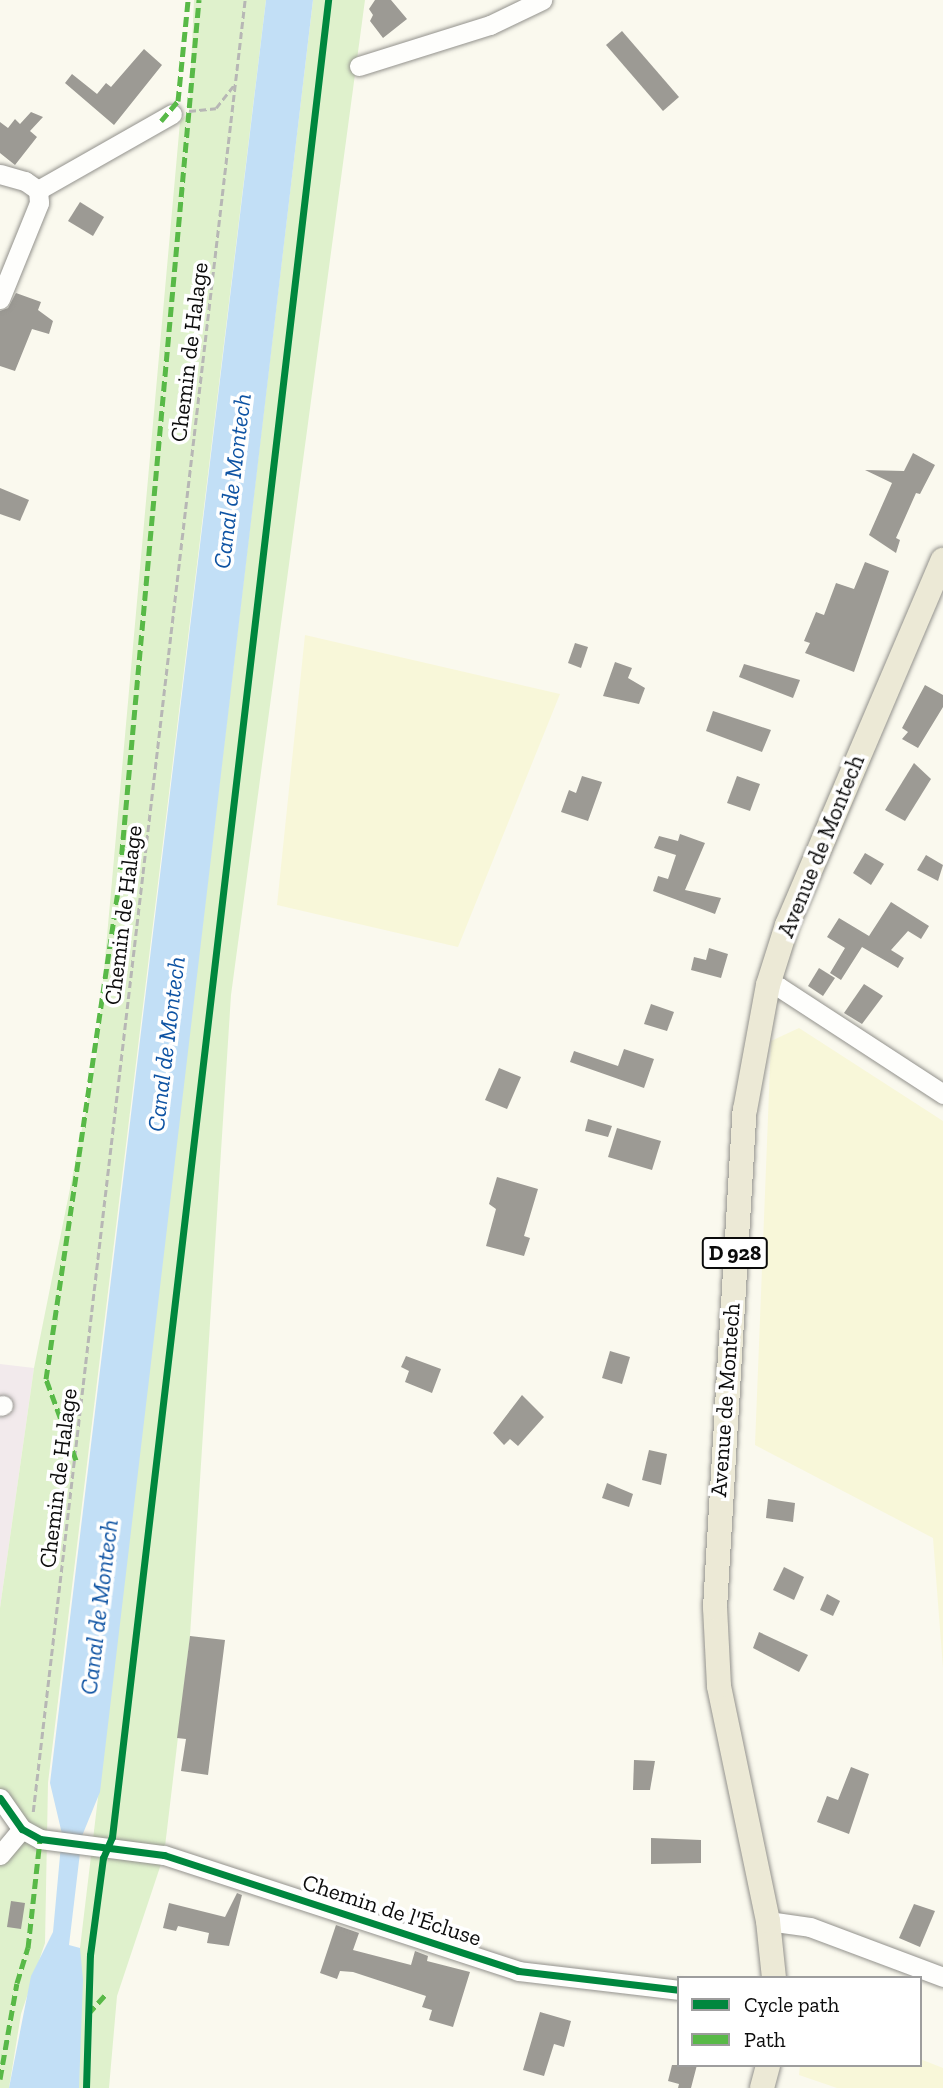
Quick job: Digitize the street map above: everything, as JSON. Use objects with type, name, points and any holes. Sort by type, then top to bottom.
[{"type":"main road","name":"Avenue de Montech","points":[[774,1976],[768,1921],[719,1686],[715,1608],[745,1110],[768,985],[812,860],[943,560]]},
{"type":"main road","points":[[762,2088],[767,2067]]},
{"type":"street","points":[[359,66],[490,25],[542,0]]},
{"type":"street","points":[[38,190],[174,115]]},
{"type":"street","points":[[0,174],[38,190]]},
{"type":"street","points":[[0,299],[39,203],[38,190]]},
{"type":"street","points":[[768,985],[779,987],[943,1094]]},
{"type":"street","points":[[0,1798],[22,1829],[0,1855]]},
{"type":"street","name":"Chemin de l'Écluse","points":[[22,1829],[46,1840],[164,1855],[518,1971],[677,1990]]},
{"type":"street","points":[[768,1921],[810,1927],[943,1977]]},
{"type":"path","points":[[174,115],[216,108],[236,83]]},
{"type":"shaded area","points":[[0,1364],[34,1368],[0,1608]]},
{"type":"green space","points":[[194,0],[266,0],[48,1783],[45,1943],[21,2014],[9,2088],[0,2088],[0,1855],[21,1829],[0,1798],[0,1608],[34,1368],[96,1059],[180,122],[189,111]]},
{"type":"green space","points":[[313,0],[365,0],[231,995],[190,1636],[164,1855],[117,1996],[109,2088],[79,2088],[80,1948]]},
{"type":"green space","points":[[305,635],[560,694],[458,947],[277,905]]},
{"type":"green space","points":[[799,1028],[943,1121],[943,1668],[933,1538],[755,1445],[771,1041]]},
{"type":"green space","points":[[922,2060],[943,2068],[943,2088],[837,2088],[799,2075],[800,2067],[922,2067]]},
{"type":"water","name":"Canal de Montech","points":[[266,0],[313,0],[100,1792],[82,1836],[69,1945],[80,1948],[83,1980],[79,2088],[9,2088],[31,1976],[53,1932],[62,1834],[50,1783]]},
{"type":"building","points":[[375,0],[391,0],[407,19],[383,38],[370,21],[373,15],[369,9]]},
{"type":"building","points":[[622,31],[679,97],[663,111],[606,45]]},
{"type":"building","points":[[144,49],[162,65],[114,125],[65,83],[72,74],[97,94],[106,83],[111,87]]},
{"type":"building","points":[[31,112],[43,117],[30,131],[37,137],[15,165],[0,153],[0,122],[8,128],[15,119],[20,124]]},
{"type":"building","points":[[80,202],[104,217],[93,236],[68,221]]},
{"type":"building","points":[[16,293],[41,302],[38,310],[53,321],[49,334],[32,329],[15,371],[0,366],[0,311],[8,308]]},
{"type":"building","points":[[913,453],[935,465],[920,494],[916,493],[896,538],[900,540],[896,553],[869,535],[892,483],[865,470],[904,471]]},
{"type":"building","points":[[0,488],[29,500],[20,521],[0,514]]},
{"type":"building","points":[[865,562],[889,571],[854,672],[805,653],[810,643],[804,641],[816,612],[824,615],[836,583],[854,589]]},
{"type":"building","points":[[575,643],[588,647],[581,668],[568,663]]},
{"type":"building","points":[[615,662],[632,668],[628,678],[645,688],[639,704],[603,696]]},
{"type":"building","points":[[744,664],[800,680],[793,698],[739,677]]},
{"type":"building","points":[[925,685],[943,695],[943,707],[918,748],[902,739],[908,732],[902,728]]},
{"type":"building","points":[[713,711],[771,730],[762,752],[706,731]]},
{"type":"building","points":[[914,763],[931,779],[905,821],[885,810]]},
{"type":"building","points":[[582,776],[602,782],[588,821],[561,812],[569,790],[576,793]]},
{"type":"building","points":[[737,776],[760,784],[750,811],[727,803]]},
{"type":"building","points":[[680,834],[705,843],[685,890],[721,898],[715,914],[653,891],[658,876],[668,879],[676,855],[654,848],[659,836],[678,841]]},
{"type":"building","points":[[865,853],[884,864],[871,885],[853,873]]},
{"type":"building","points":[[926,855],[943,865],[938,881],[917,870]]},
{"type":"building","points":[[891,902],[929,926],[921,939],[908,931],[891,950],[904,958],[898,968],[862,947],[841,980],[830,973],[845,948],[827,937],[839,918],[869,936]]},
{"type":"building","points":[[709,948],[728,954],[721,978],[691,970],[694,957],[706,960]]},
{"type":"building","points":[[819,968],[835,978],[823,996],[808,986]]},
{"type":"building","points":[[864,984],[883,996],[862,1024],[844,1013]]},
{"type":"building","points":[[651,1004],[674,1012],[667,1031],[644,1024]]},
{"type":"building","points":[[624,1049],[654,1059],[644,1088],[570,1062],[574,1051],[618,1066]]},
{"type":"building","points":[[499,1068],[521,1077],[507,1109],[485,1100]]},
{"type":"building","points":[[588,1119],[612,1126],[608,1137],[585,1131]]},
{"type":"building","points":[[617,1128],[661,1141],[652,1170],[608,1157]]},
{"type":"building","points":[[497,1177],[538,1189],[524,1236],[530,1238],[524,1256],[486,1246],[496,1209],[489,1204]]},
{"type":"building","points":[[610,1351],[630,1357],[622,1384],[602,1378]]},
{"type":"building","points":[[406,1356],[441,1369],[432,1393],[405,1382],[409,1371],[401,1367]]},
{"type":"building","points":[[522,1395],[544,1417],[518,1446],[510,1439],[504,1445],[493,1433]]},
{"type":"building","points":[[649,1450],[667,1454],[661,1485],[642,1480]]},
{"type":"building","points":[[607,1483],[633,1494],[629,1507],[602,1498]]},
{"type":"building","points":[[768,1499],[795,1503],[793,1522],[766,1518]]},
{"type":"building","points":[[784,1567],[804,1577],[794,1600],[773,1590]]},
{"type":"building","points":[[827,1594],[840,1601],[833,1616],[820,1610]]},
{"type":"building","points":[[759,1632],[808,1655],[799,1672],[753,1648]]},
{"type":"building","points":[[190,1636],[225,1640],[208,1775],[181,1771],[186,1739],[177,1738]]},
{"type":"building","points":[[634,1760],[655,1761],[650,1790],[633,1790]]},
{"type":"building","points":[[851,1767],[869,1774],[849,1834],[817,1822],[827,1796],[838,1800]]},
{"type":"building","points":[[651,1838],[701,1840],[701,1863],[651,1864]]},
{"type":"building","points":[[237,1893],[242,1895],[229,1946],[207,1943],[209,1933],[178,1926],[176,1931],[163,1928],[169,1903],[225,1917]]},
{"type":"building","points":[[11,1901],[25,1903],[21,1929],[7,1927]]},
{"type":"building","points":[[914,1904],[935,1911],[920,1947],[899,1938]]},
{"type":"building","points":[[336,1925],[359,1933],[353,1950],[411,1965],[415,1951],[428,1956],[427,1961],[470,1972],[453,2027],[429,2020],[432,2010],[422,2007],[426,1996],[353,1972],[340,1971],[337,1979],[320,1973]]},
{"type":"building","points":[[540,2012],[571,2021],[564,2047],[554,2044],[544,2076],[523,2070]]},
{"type":"building","points":[[672,2065],[696,2067],[691,2088],[678,2088],[679,2084],[668,2081]]},
{"type":"marked path","points":[[161,121],[178,101],[188,0]]},
{"type":"marked path","points":[[76,1460],[46,1379],[119,884],[199,0]]},
{"type":"marked path","points":[[0,2079],[17,1983],[28,1948],[40,1839]]},
{"type":"marked path","points":[[88,2014],[107,1993]]},
{"type":"cycle path","points":[[86,2088],[90,1955],[103,1858],[112,1837],[328,0]]},
{"type":"cycle path","points":[[0,1798],[22,1829],[40,1839],[164,1855],[518,1971],[677,1990]]}]
